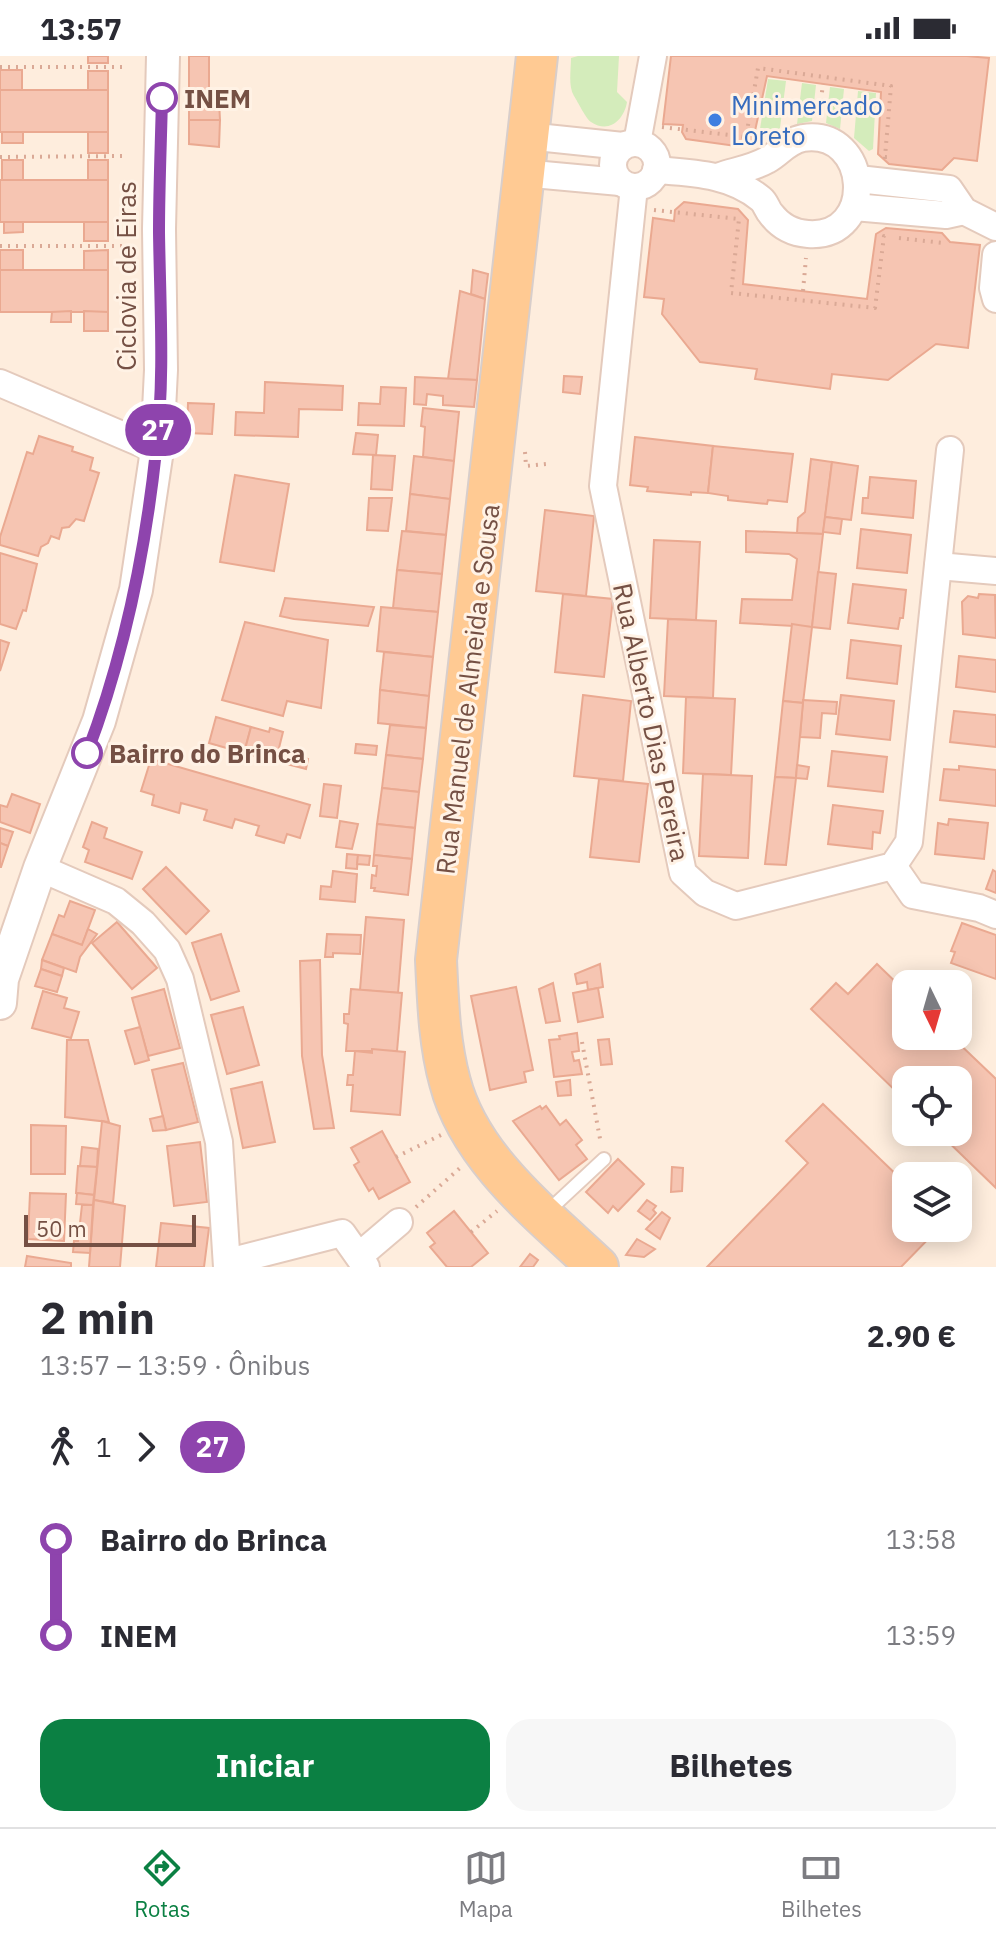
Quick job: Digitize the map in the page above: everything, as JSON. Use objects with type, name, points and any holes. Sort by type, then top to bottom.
[{"type":"main road","name":"Rua Manuel de Almeida e Sousa","points":[[537,56],[436,960],[439,1025],[450,1083],[466,1122],[520,1193],[526,1209],[598,1267]]},
{"type":"street","points":[[0,1003],[2,979],[40,868],[99,721],[136,590],[157,450],[161,370],[159,229],[163,56]]},
{"type":"street","points":[[627,185],[613,170],[614,157],[630,145],[653,56]]},
{"type":"street","points":[[656,170],[720,176],[768,160],[790,143],[803,138],[817,138],[845,152],[854,165],[858,195],[854,207],[835,228],[809,235],[793,232],[779,224],[763,200],[720,176]]},
{"type":"street","points":[[630,145],[650,149],[656,170],[649,183],[627,185],[525,154],[630,145]]},
{"type":"street","points":[[858,179],[949,189],[964,211],[996,227]]},
{"type":"street","name":"Rua Alberto Dias Pereira","points":[[627,185],[603,486],[683,873],[705,893],[736,906],[893,866]]},
{"type":"street","points":[[854,207],[946,215],[964,211]]},
{"type":"street","points":[[996,255],[993,288],[996,299]]},
{"type":"street","points":[[0,383],[157,450]]},
{"type":"street","points":[[950,450],[909,842],[893,866],[913,895],[979,908],[996,915]]},
{"type":"street","points":[[938,566],[996,571]]},
{"type":"street","points":[[40,868],[116,901],[143,923],[167,950],[180,979],[219,1142],[228,1264],[342,1233],[362,1262],[399,1222]]},
{"type":"lane","points":[[526,1209],[604,1159]]},
{"type":"path","points":[[0,67],[126,67]]},
{"type":"path","points":[[683,129],[746,137],[758,68],[891,86],[885,157],[900,158]]},
{"type":"path","points":[[817,138],[823,84]]},
{"type":"path","points":[[0,157],[125,156]]},
{"type":"path","points":[[675,212],[739,219],[731,293],[875,308],[884,236],[943,243]]},
{"type":"path","points":[[803,291],[809,235]]},
{"type":"path","points":[[0,246],[125,246]]},
{"type":"path","points":[[531,467],[547,464]]},
{"type":"path","points":[[582,1042],[604,1159]]},
{"type":"path","points":[[396,1157],[445,1133]]},
{"type":"path","points":[[399,1222],[463,1166]]},
{"type":"path","points":[[471,1232],[526,1209]]},
{"type":"green space","points":[[619,56],[617,92],[627,102],[623,114],[610,126],[591,122],[572,92],[571,58]]},
{"type":"green space","points":[[768,79],[786,81],[780,128],[762,138],[759,135]]},
{"type":"green space","points":[[802,83],[816,85],[812,121],[797,124]]},
{"type":"green space","points":[[830,87],[844,89],[840,129],[826,123]]},
{"type":"green space","points":[[858,91],[876,93],[873,149],[869,151],[854,138]]},
{"type":"building","points":[[88,56],[108,56],[108,63],[88,63]]},
{"type":"building","points":[[189,56],[209,56],[209,100],[189,98]]},
{"type":"building","points":[[671,56],[989,58],[977,161],[954,158],[942,170],[889,164],[878,154],[881,92],[767,76],[753,140],[743,147],[686,139],[682,132],[683,125],[663,124]]},
{"type":"building","points":[[0,70],[22,70],[22,90],[0,90]]},
{"type":"building","points":[[88,71],[108,71],[108,90],[88,90]]},
{"type":"building","points":[[0,90],[108,90],[108,132],[0,132]]},
{"type":"building","points":[[189,98],[219,101],[220,120],[189,120]]},
{"type":"building","points":[[189,120],[220,120],[219,147],[189,144]]},
{"type":"building","points":[[2,132],[23,132],[23,143],[2,143]]},
{"type":"building","points":[[88,132],[108,132],[108,153],[88,153]]},
{"type":"building","points":[[2,160],[23,160],[23,180],[2,180]]},
{"type":"building","points":[[88,160],[108,160],[108,180],[88,180]]},
{"type":"building","points":[[0,180],[108,180],[108,222],[0,222]]},
{"type":"building","points":[[684,202],[738,209],[748,220],[743,284],[867,299],[876,234],[886,228],[942,233],[950,242],[980,245],[968,348],[936,344],[888,380],[832,374],[830,389],[755,379],[757,369],[700,362],[662,314],[664,299],[644,297],[653,218],[674,221],[675,210]]},
{"type":"building","points":[[4,222],[23,222],[23,232],[4,233]]},
{"type":"building","points":[[84,222],[108,222],[108,241],[84,241]]},
{"type":"building","points":[[0,250],[23,250],[23,270],[0,270]]},
{"type":"building","points":[[108,250],[108,270],[84,270],[84,251]]},
{"type":"building","points":[[0,270],[108,270],[108,312],[0,312]]},
{"type":"building","points":[[473,270],[488,274],[485,299],[471,294]]},
{"type":"building","points":[[460,291],[485,299],[477,380],[448,379]]},
{"type":"building","points":[[71,311],[71,322],[51,322],[52,312]]},
{"type":"building","points":[[84,311],[108,312],[108,331],[84,331]]},
{"type":"building","points":[[564,376],[582,377],[580,394],[563,392]]},
{"type":"building","points":[[415,377],[477,380],[474,407],[443,405],[443,396],[427,394],[426,405],[414,404]]},
{"type":"building","points":[[265,382],[343,386],[342,410],[299,409],[298,437],[235,435],[236,412],[264,413]]},
{"type":"building","points":[[381,387],[406,388],[404,426],[358,425],[359,403],[380,404]]},
{"type":"building","points":[[188,403],[214,404],[212,434],[187,433]]},
{"type":"building","points":[[423,408],[459,412],[454,461],[423,457]]},
{"type":"building","points":[[356,433],[378,435],[376,455],[353,454]]},
{"type":"building","points":[[39,436],[73,447],[72,451],[93,458],[90,470],[99,473],[84,521],[76,519],[69,527],[62,528],[59,539],[51,536],[38,556],[0,545],[0,537],[27,452],[33,454]]},
{"type":"building","points":[[635,437],[713,446],[708,493],[691,492],[691,495],[647,491],[648,487],[630,485]]},
{"type":"building","points":[[713,446],[793,454],[787,502],[768,500],[767,504],[728,500],[728,496],[708,493]]},
{"type":"building","points":[[373,455],[395,456],[392,490],[371,489]]},
{"type":"building","points":[[414,456],[454,461],[450,499],[410,494]]},
{"type":"building","points":[[811,459],[832,462],[823,534],[797,533],[798,518],[805,512]]},
{"type":"building","points":[[832,462],[858,466],[851,520],[825,517]]},
{"type":"building","points":[[235,475],[289,484],[274,571],[220,562]]},
{"type":"building","points":[[870,477],[916,481],[913,518],[862,513],[863,498],[868,498]]},
{"type":"building","points":[[410,494],[450,499],[446,535],[406,531]]},
{"type":"building","points":[[369,498],[392,498],[388,531],[367,530]]},
{"type":"building","points":[[545,510],[594,516],[586,596],[536,591]]},
{"type":"building","points":[[825,517],[842,519],[840,534],[823,532]]},
{"type":"building","points":[[861,529],[911,535],[907,573],[857,568]]},
{"type":"building","points":[[402,531],[446,535],[442,574],[397,570]]},
{"type":"building","points":[[746,531],[823,534],[812,627],[740,623],[742,599],[792,600],[797,559],[789,554],[746,552]]},
{"type":"building","points":[[654,540],[700,542],[696,620],[650,618]]},
{"type":"building","points":[[0,553],[37,564],[26,611],[23,610],[16,629],[0,624]]},
{"type":"building","points":[[397,570],[442,574],[438,612],[393,608]]},
{"type":"building","points":[[818,572],[836,574],[830,629],[812,627]]},
{"type":"building","points":[[853,584],[906,590],[903,618],[900,618],[898,629],[848,623]]},
{"type":"building","points":[[563,594],[613,599],[604,677],[555,672]]},
{"type":"building","points":[[979,594],[995,595],[996,638],[963,634],[962,602],[968,596],[978,598]]},
{"type":"building","points":[[285,598],[374,607],[368,626],[294,619],[280,616]]},
{"type":"building","points":[[381,607],[438,612],[433,657],[377,651]]},
{"type":"building","points":[[668,619],[716,621],[713,698],[664,696]]},
{"type":"building","points":[[245,622],[328,640],[321,708],[287,701],[283,716],[222,700]]},
{"type":"building","points":[[792,624],[812,627],[803,703],[783,701]]},
{"type":"building","points":[[0,640],[9,643],[0,671]]},
{"type":"building","points":[[851,640],[901,646],[897,684],[847,678]]},
{"type":"building","points":[[384,652],[433,657],[429,696],[380,690]]},
{"type":"building","points":[[959,656],[996,660],[996,692],[956,687]]},
{"type":"building","points":[[380,690],[429,696],[426,728],[378,723]]},
{"type":"building","points":[[583,695],[631,701],[623,781],[574,776]]},
{"type":"building","points":[[841,695],[894,701],[890,740],[836,734]]},
{"type":"building","points":[[686,697],[735,699],[731,775],[683,773]]},
{"type":"building","points":[[803,700],[837,702],[836,714],[822,713],[820,738],[800,737]]},
{"type":"building","points":[[783,701],[803,703],[796,778],[775,777]]},
{"type":"building","points":[[954,711],[996,715],[996,747],[950,742]]},
{"type":"building","points":[[216,717],[251,727],[244,753],[209,743]]},
{"type":"building","points":[[390,725],[426,728],[423,759],[386,755]]},
{"type":"building","points":[[251,727],[283,732],[278,752],[308,759],[306,769],[244,753]]},
{"type":"building","points":[[356,744],[377,746],[376,755],[355,753]]},
{"type":"building","points":[[832,751],[887,757],[883,792],[828,786]]},
{"type":"building","points":[[386,755],[423,759],[419,792],[382,788]]},
{"type":"building","points":[[151,759],[310,805],[300,838],[287,834],[284,843],[256,835],[259,826],[235,819],[232,828],[204,820],[207,810],[181,803],[179,813],[152,805],[154,795],[141,791]]},
{"type":"building","points":[[797,765],[809,767],[807,779],[796,778]]},
{"type":"building","points":[[959,766],[996,770],[996,806],[940,800],[944,769],[959,770]]},
{"type":"building","points":[[703,774],[752,776],[748,858],[699,856]]},
{"type":"building","points":[[775,777],[796,778],[786,865],[765,864]]},
{"type":"building","points":[[599,779],[648,784],[639,862],[590,857]]},
{"type":"building","points":[[324,784],[341,786],[337,818],[320,816]]},
{"type":"building","points":[[382,788],[419,792],[415,828],[377,824]]},
{"type":"building","points":[[12,794],[40,804],[30,833],[0,822],[0,805],[7,807]]},
{"type":"building","points":[[833,805],[883,811],[880,833],[873,832],[872,849],[828,844]]},
{"type":"building","points":[[949,819],[988,823],[984,859],[935,854],[938,823],[948,825]]},
{"type":"building","points":[[340,821],[358,824],[352,849],[336,847]]},
{"type":"building","points":[[92,822],[107,828],[104,838],[142,852],[132,879],[85,862],[89,850],[83,847]]},
{"type":"building","points":[[377,824],[415,828],[412,859],[374,855]]},
{"type":"building","points":[[0,828],[13,832],[8,846],[0,843]]},
{"type":"building","points":[[0,843],[8,846],[1,867],[0,867]]},
{"type":"building","points":[[347,854],[358,855],[357,869],[346,868]]},
{"type":"building","points":[[358,855],[370,856],[369,865],[357,864]]},
{"type":"building","points":[[374,855],[412,859],[408,895],[371,888],[372,875],[376,876],[377,866],[373,866]]},
{"type":"building","points":[[166,867],[209,911],[186,934],[143,889]]},
{"type":"building","points":[[993,870],[996,872],[996,893],[986,889]]},
{"type":"building","points":[[333,871],[357,874],[355,902],[320,899],[321,886],[331,887]]},
{"type":"building","points":[[70,901],[95,910],[82,945],[52,934],[59,915],[64,917]]},
{"type":"building","points":[[366,917],[404,920],[398,993],[360,990]]},
{"type":"building","points":[[117,922],[157,968],[132,989],[92,943]]},
{"type":"building","points":[[962,923],[996,935],[996,979],[951,963],[955,952],[951,951]]},
{"type":"building","points":[[88,929],[97,934],[80,957],[76,972],[42,960],[52,934],[82,945]]},
{"type":"building","points":[[221,934],[239,991],[211,1000],[192,943]]},
{"type":"building","points":[[327,934],[361,935],[360,954],[333,953],[333,957],[325,957]]},
{"type":"building","points":[[42,960],[64,968],[62,976],[41,969]]},
{"type":"building","points":[[320,960],[322,1055],[334,1128],[314,1129],[302,1056],[300,961]]},
{"type":"building","points":[[600,964],[603,987],[588,990],[587,982],[577,984],[575,974]]},
{"type":"building","points":[[877,964],[892,978],[892,1050],[966,1050],[996,1079],[996,1188],[952,1146],[972,1146],[972,1066],[892,1066],[892,1087],[811,1009],[836,983],[848,994]]},
{"type":"building","points":[[41,969],[62,976],[57,992],[35,986]]},
{"type":"building","points":[[553,983],[560,1021],[546,1023],[539,989]]},
{"type":"building","points":[[516,987],[533,1070],[524,1072],[526,1082],[490,1090],[471,996]]},
{"type":"building","points":[[598,988],[603,1017],[578,1022],[573,993]]},
{"type":"building","points":[[164,989],[180,1048],[148,1056],[132,998]]},
{"type":"building","points":[[351,989],[402,993],[397,1051],[346,1051],[348,1024],[344,1023],[344,1014],[349,1014]]},
{"type":"building","points":[[43,991],[67,998],[64,1008],[79,1012],[71,1038],[32,1028]]},
{"type":"building","points":[[243,1007],[259,1065],[227,1074],[211,1015]]},
{"type":"building","points":[[140,1027],[149,1060],[135,1064],[125,1031]]},
{"type":"building","points":[[577,1033],[579,1051],[572,1052],[574,1061],[579,1060],[582,1074],[554,1077],[549,1040]]},
{"type":"building","points":[[609,1039],[612,1064],[601,1065],[598,1040]]},
{"type":"building","points":[[67,1040],[88,1040],[109,1122],[65,1117]]},
{"type":"building","points":[[372,1049],[405,1052],[400,1115],[351,1111],[353,1085],[347,1085],[348,1075],[353,1075],[355,1051],[372,1053]]},
{"type":"building","points":[[183,1063],[198,1122],[166,1130],[152,1070]]},
{"type":"building","points":[[570,1080],[571,1095],[558,1096],[556,1082]]},
{"type":"building","points":[[262,1082],[275,1142],[243,1148],[231,1089]]},
{"type":"building","points":[[823,1104],[892,1171],[892,1242],[925,1242],[901,1267],[707,1267],[808,1163],[786,1141]]},
{"type":"building","points":[[540,1106],[542,1109],[546,1106],[560,1125],[566,1120],[582,1140],[576,1145],[587,1159],[559,1180],[513,1121]]},
{"type":"building","points":[[163,1116],[166,1130],[153,1131],[150,1119]]},
{"type":"building","points":[[102,1121],[120,1126],[113,1203],[94,1200]]},
{"type":"building","points":[[31,1125],[66,1126],[65,1174],[31,1174]]},
{"type":"building","points":[[382,1131],[410,1182],[379,1199],[373,1188],[369,1191],[354,1165],[359,1162],[351,1148]]},
{"type":"building","points":[[200,1142],[207,1202],[174,1206],[167,1146]]},
{"type":"building","points":[[82,1147],[98,1149],[97,1167],[80,1166]]},
{"type":"building","points":[[618,1159],[644,1184],[618,1211],[613,1206],[608,1213],[586,1192]]},
{"type":"building","points":[[78,1166],[97,1167],[94,1195],[76,1193]]},
{"type":"building","points":[[672,1167],[683,1168],[682,1191],[671,1192]]},
{"type":"building","points":[[30,1193],[66,1194],[64,1241],[28,1239]]},
{"type":"building","points":[[77,1193],[94,1195],[93,1205],[76,1204]]},
{"type":"building","points":[[94,1200],[125,1206],[120,1267],[89,1267]]},
{"type":"building","points":[[647,1200],[656,1206],[653,1210],[656,1213],[650,1220],[638,1211]]},
{"type":"building","points":[[82,1205],[93,1205],[90,1253],[73,1252],[74,1241],[78,1241]]},
{"type":"building","points":[[454,1211],[488,1253],[471,1267],[447,1267],[430,1247],[435,1243],[427,1233]]},
{"type":"building","points":[[662,1212],[670,1218],[660,1239],[646,1229]]},
{"type":"building","points":[[161,1223],[209,1228],[204,1267],[156,1267]]},
{"type":"building","points":[[637,1239],[655,1249],[644,1257],[626,1255]]},
{"type":"building","points":[[530,1254],[538,1260],[533,1267],[520,1267]]},
{"type":"building","points":[[27,1256],[71,1263],[71,1267],[25,1267]]},
{"type":"bus line","name":"27","points":[[87,753],[136,590],[157,450],[161,370],[159,229],[162,98]]},
{"type":"place","name":"INEM","points":[[162,98]]},
{"type":"place","name":"Minimercado Loreto","points":[[715,120]]},
{"type":"place","name":"Bairro do Brinca","points":[[87,753]]}]
